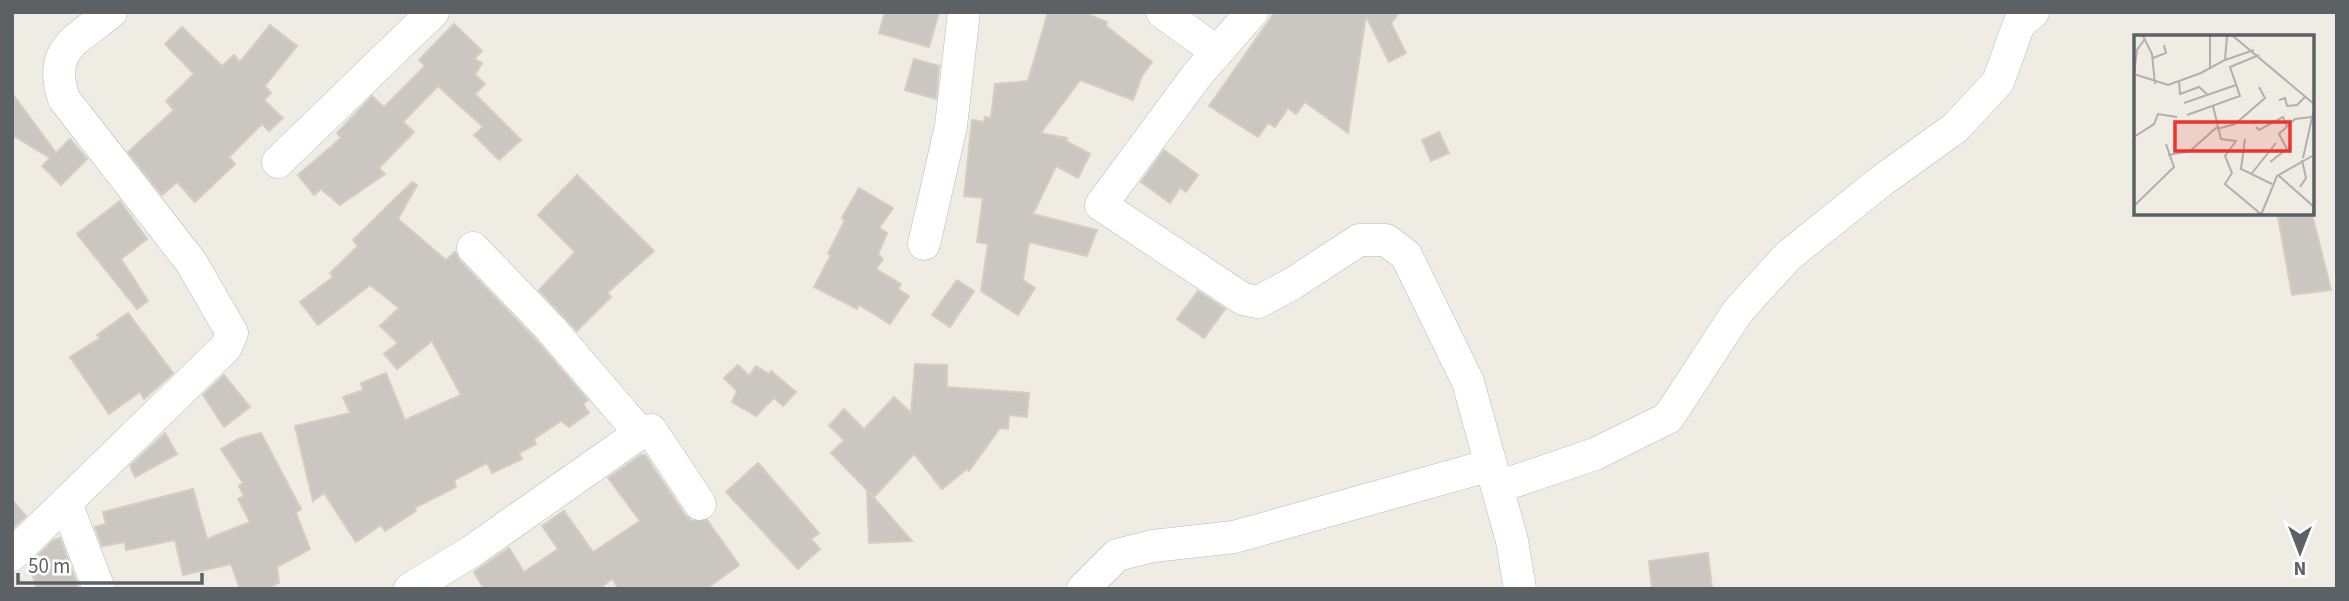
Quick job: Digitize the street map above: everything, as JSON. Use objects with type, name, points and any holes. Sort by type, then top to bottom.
[{"type":"street","points":[[12,555],[226,347],[232,333],[191,262],[64,99],[56,76],[62,53],[111,12]]},
{"type":"street","points":[[278,162],[433,12]]},
{"type":"street","points":[[924,244],[951,126],[964,12]]},
{"type":"street","points":[[1162,12],[1217,52]]},
{"type":"street","points":[[1252,12],[1217,52],[1101,205],[1243,299],[1258,302],[1292,284],[1359,240],[1386,240],[1406,256],[1468,382],[1512,541],[1520,589]]},
{"type":"street","points":[[1083,589],[1117,555],[1153,546],[1234,537],[1594,454],[1668,418],[1738,310],[1788,256],[1880,182],[1955,128],[1998,82],[2019,24],[2033,12]]},
{"type":"street","points":[[473,248],[550,328],[640,433]]},
{"type":"street","points":[[411,589],[472,551],[640,433],[651,430],[700,504]]},
{"type":"street","points":[[66,503],[99,589]]},
{"type":"building","points":[[885,12],[939,12],[929,47],[879,33]]},
{"type":"building","points":[[1048,12],[1083,12],[1107,22],[1106,26],[1152,62],[1142,76],[1133,100],[1080,80],[1041,133],[1067,138],[1066,141],[1090,154],[1078,178],[1056,166],[1033,214],[1097,230],[1087,256],[1029,242],[1023,280],[1035,288],[1018,315],[981,291],[988,244],[977,242],[983,198],[964,196],[972,120],[984,122],[985,117],[991,118],[995,84],[1028,81]]},
{"type":"building","points":[[1275,12],[1400,12],[1391,23],[1406,53],[1389,62],[1366,16],[1348,133],[1305,102],[1296,114],[1288,108],[1275,127],[1268,123],[1258,137],[1209,106]]},
{"type":"building","points":[[454,24],[482,51],[474,59],[482,63],[475,75],[485,84],[475,94],[521,140],[499,160],[474,135],[483,127],[438,86],[403,122],[414,132],[379,168],[385,174],[340,205],[321,189],[314,195],[298,175],[341,138],[337,133],[372,96],[384,107],[425,66],[419,60]]},
{"type":"building","points":[[270,25],[297,46],[265,86],[271,93],[264,100],[283,118],[269,131],[262,124],[229,157],[235,164],[195,202],[177,182],[162,195],[128,152],[174,110],[166,101],[194,74],[165,44],[182,27],[222,66],[234,55],[240,62]]},
{"type":"building","points":[[914,59],[939,66],[936,99],[905,90]]},
{"type":"building","points":[[12,93],[56,153],[70,139],[87,159],[61,185],[42,166],[50,158],[12,135]]},
{"type":"building","points":[[1439,132],[1449,153],[1431,161],[1422,140]]},
{"type":"building","points":[[1164,150],[1198,175],[1186,192],[1180,188],[1170,203],[1141,182]]},
{"type":"building","points":[[577,175],[654,251],[607,293],[611,297],[577,331],[539,290],[575,252],[538,215]]},
{"type":"building","points":[[412,182],[417,185],[398,219],[446,260],[455,252],[460,261],[536,340],[588,400],[583,404],[589,413],[569,427],[561,421],[534,439],[536,444],[519,453],[522,459],[492,473],[487,463],[454,480],[456,487],[414,508],[416,511],[385,531],[381,525],[356,542],[324,493],[313,501],[295,426],[350,413],[343,397],[363,390],[361,383],[386,373],[405,420],[461,395],[432,341],[397,369],[384,354],[398,343],[380,326],[399,308],[370,285],[318,325],[300,302],[333,277],[330,273],[358,246],[353,240]]},
{"type":"building","points":[[859,188],[893,208],[879,228],[887,233],[878,254],[883,259],[876,269],[901,284],[898,289],[909,296],[890,324],[859,305],[857,309],[814,287],[831,255],[828,254],[845,220],[842,218]]},
{"type":"building","points":[[120,201],[147,239],[121,259],[148,301],[137,309],[77,234]]},
{"type":"building","points":[[2312,215],[2331,290],[2292,295],[2278,217]]},
{"type":"building","points":[[957,280],[974,291],[950,327],[932,315]]},
{"type":"building","points":[[1198,291],[1225,309],[1204,338],[1177,319]]},
{"type":"building","points":[[128,313],[173,373],[144,399],[140,392],[109,414],[70,357],[100,338],[97,335]]},
{"type":"building","points":[[915,364],[947,365],[947,387],[1029,393],[1027,417],[1009,415],[1008,429],[1000,428],[969,471],[967,469],[942,489],[914,454],[874,497],[831,453],[844,440],[829,426],[844,409],[864,429],[894,397],[911,413]]},
{"type":"building","points":[[738,365],[749,376],[756,366],[769,374],[771,371],[796,392],[783,406],[774,398],[756,416],[732,402],[737,391],[724,378]]},
{"type":"building","points":[[224,375],[250,407],[224,427],[203,395]]},
{"type":"building","points":[[165,433],[177,454],[135,477],[130,466]]},
{"type":"building","points":[[261,433],[301,509],[296,513],[310,549],[277,567],[279,583],[265,589],[240,589],[231,564],[183,575],[175,540],[126,550],[125,542],[102,546],[95,527],[106,524],[103,512],[193,489],[207,539],[250,522],[238,499],[244,496],[239,486],[243,483],[221,449],[238,439]]},
{"type":"building","points":[[641,455],[645,455],[685,515],[692,521],[707,520],[739,565],[706,589],[619,589],[612,579],[599,589],[484,589],[474,572],[509,548],[524,572],[558,549],[542,526],[564,511],[593,552],[640,521],[608,478]]},
{"type":"building","points":[[758,463],[819,533],[811,539],[820,549],[798,569],[726,492]]},
{"type":"building","points":[[867,490],[912,541],[869,543]]},
{"type":"building","points":[[12,500],[26,516],[12,529]]},
{"type":"building","points":[[60,538],[79,589],[37,589],[29,564],[54,540]]},
{"type":"building","points":[[1708,553],[1712,589],[1652,589],[1649,561]]}]
